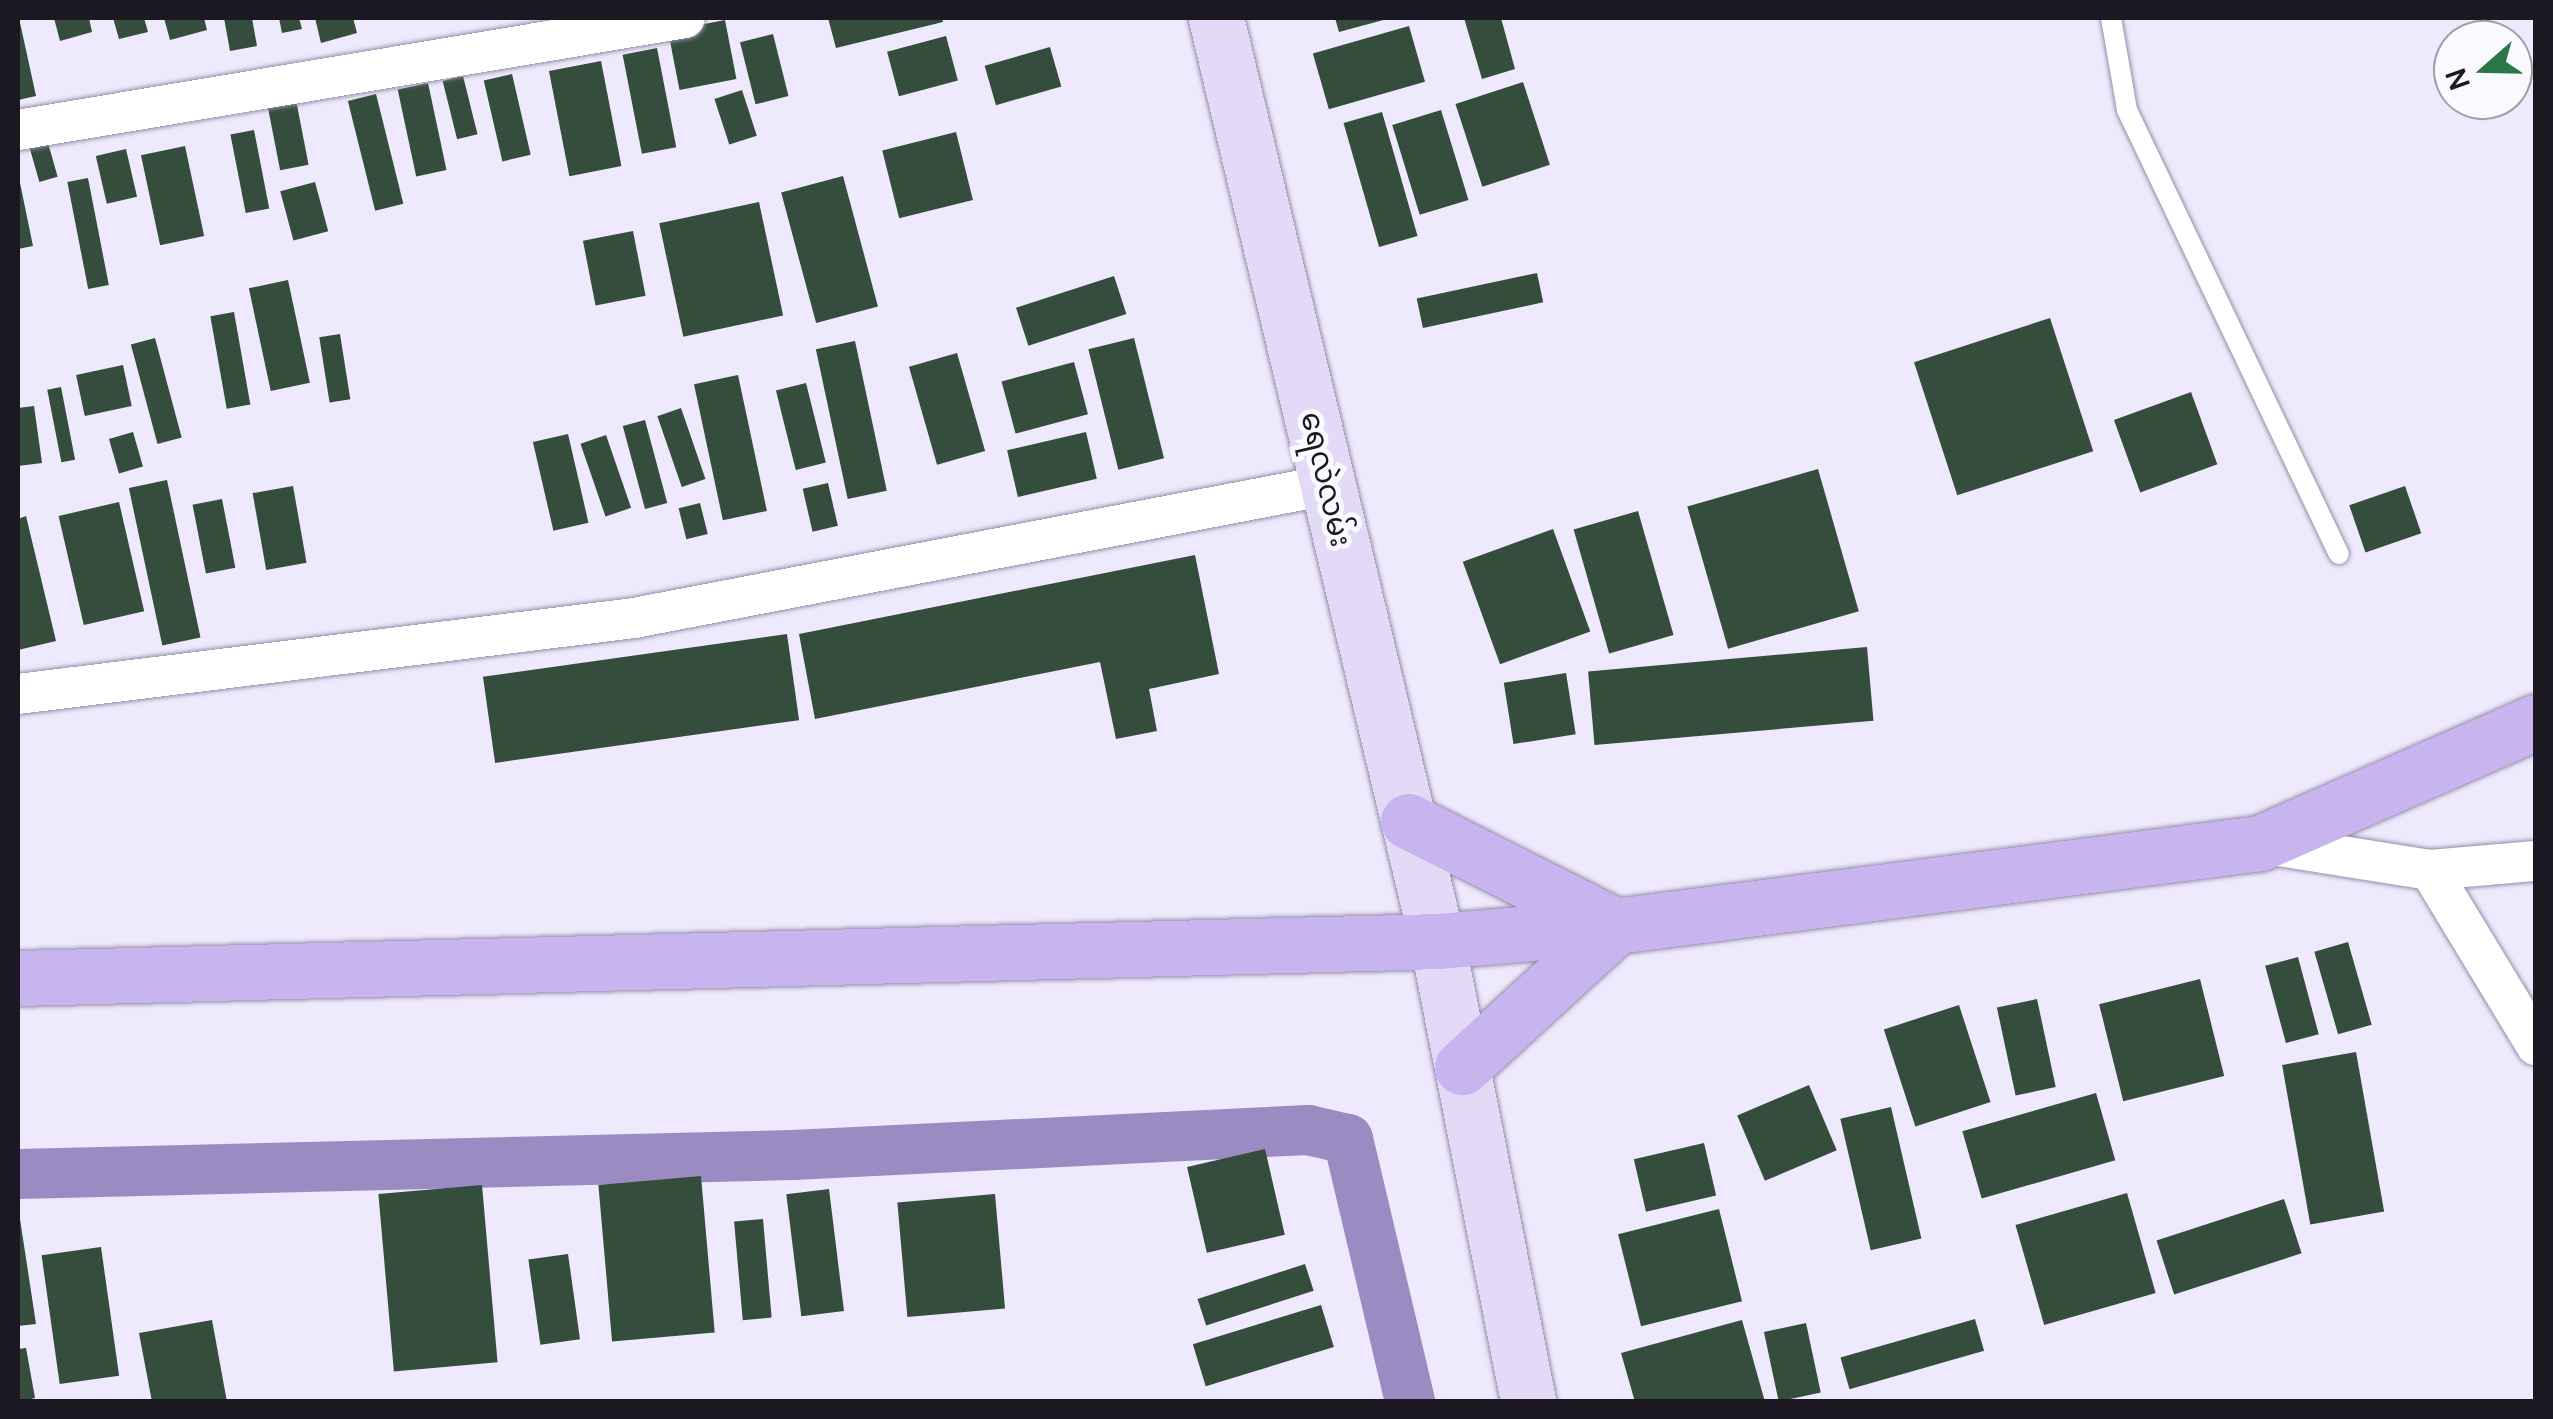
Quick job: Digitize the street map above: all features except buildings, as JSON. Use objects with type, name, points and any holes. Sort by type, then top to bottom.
[{"type":"main road","name":"ရေလဲလမ်း","points":[[1216,18],[1437,941],[1528,1402]]},
{"type":"main road","points":[[18,978],[1437,941],[1616,926],[2260,843],[2536,722]]},
{"type":"main road","points":[[1408,821],[1616,926]]},
{"type":"main road","points":[[1462,1067],[1616,926]]},
{"type":"street","points":[[18,130],[686,18]]},
{"type":"street","points":[[18,694],[634,618],[1328,485]]},
{"type":"street","points":[[2260,843],[2430,870],[2536,861]]},
{"type":"street","points":[[2430,870],[2536,1045]]},
{"type":"lane","points":[[2111,18],[2127,110],[2338,554]]},
{"type":"waterway","points":[[18,1174],[793,1155],[1308,1130],[1348,1139],[1410,1402]]}]
